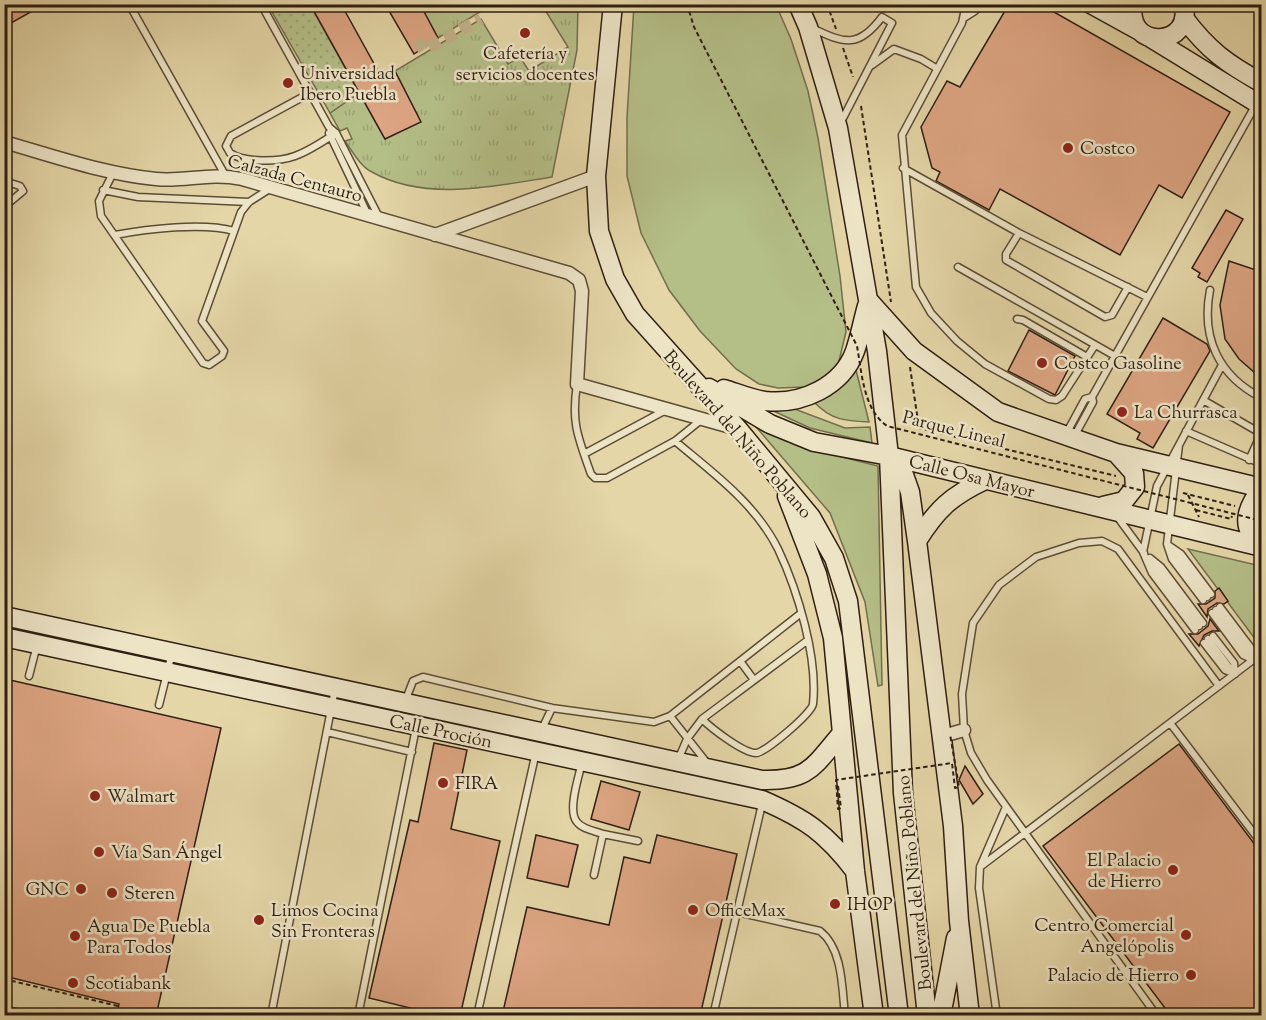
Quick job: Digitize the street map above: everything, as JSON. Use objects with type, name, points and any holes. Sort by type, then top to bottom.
[{"type":"main road","name":"Boulevard del Niño Poblano","points":[[613,4],[596,176],[599,231],[615,279],[635,314],[738,429],[811,517],[834,558],[848,601],[899,1016]]},
{"type":"main road","name":"Boulevard del Niño Poblano","points":[[798,4],[808,27],[838,128],[869,300],[890,456],[903,793],[927,1016]]},
{"type":"main road","points":[[1091,4],[1259,104]]},
{"type":"main road","points":[[1133,4],[1132,19],[1145,35],[1169,37],[1179,29],[1185,9]]},
{"type":"main road","points":[[1185,9],[1209,50],[1224,62],[1262,83]]},
{"type":"main road","points":[[869,300],[914,351],[964,391],[998,412],[1116,453],[1262,488],[1255,515],[1248,530],[1262,546]]},
{"type":"main road","points":[[694,380],[762,401],[782,402],[810,396],[830,384],[851,358],[869,300]]},
{"type":"main road","name":"Calle Osa Mayor","points":[[694,380],[770,424],[814,442],[890,456],[1262,546]]},
{"type":"main road","points":[[1105,508],[1124,501],[1133,493],[1136,481],[1131,467],[1116,453]]},
{"type":"main road","points":[[890,456],[904,475],[910,492],[953,826],[959,921],[970,1016]]},
{"type":"main road","points":[[780,479],[818,574],[833,638],[855,870],[874,1016]]},
{"type":"main road","points":[[917,541],[942,507],[957,494],[985,480]]},
{"type":"main road","name":"Calle Proción","points":[[4,616],[762,780],[789,781],[815,765],[842,733]]},
{"type":"main road","name":"Calle Proción","points":[[4,637],[762,800],[799,815],[841,852],[855,870]]},
{"type":"main road","points":[[362,714],[366,694]]},
{"type":"main road","points":[[941,1016],[959,921]]},
{"type":"street","name":"Calzada Centauro","points":[[4,142],[113,173],[159,179],[225,176],[569,273],[579,280],[582,291],[577,384]]},
{"type":"street","points":[[435,235],[596,176]]},
{"type":"street","points":[[577,384],[738,429]]},
{"type":"street","points":[[950,734],[964,730]]},
{"type":"lane","points":[[129,4],[225,176]]},
{"type":"lane","points":[[261,4],[329,126],[336,133],[375,218]]},
{"type":"lane","points":[[966,4],[964,18],[902,135],[913,274],[921,299],[947,332],[985,364],[1056,400],[1062,396],[1095,345]]},
{"type":"lane","points":[[964,18],[975,11],[979,4]]},
{"type":"lane","points":[[808,27],[839,39],[857,41],[864,38],[882,17],[892,23],[858,94],[838,128]]},
{"type":"lane","points":[[869,67],[894,49],[921,59],[936,68]]},
{"type":"lane","points":[[310,93],[231,136],[226,146],[230,153],[240,158],[287,158],[336,133]]},
{"type":"lane","points":[[1069,438],[1093,402],[1092,397],[1147,297],[1259,104]]},
{"type":"lane","points":[[329,126],[330,137],[375,218]]},
{"type":"lane","points":[[903,168],[1019,233],[1147,297]]},
{"type":"lane","points":[[113,173],[99,201],[101,216],[203,363],[209,365],[222,356],[224,351],[202,321],[241,212],[249,202],[271,188]]},
{"type":"lane","points":[[4,181],[20,186],[23,191],[4,207]]},
{"type":"lane","points":[[104,190],[138,197],[249,202]]},
{"type":"lane","points":[[115,235],[153,229],[212,227],[234,231]]},
{"type":"lane","points":[[1019,233],[1006,254],[1006,260],[1105,317],[1113,315],[1128,286]]},
{"type":"lane","points":[[958,267],[1115,356]]},
{"type":"lane","points":[[1210,290],[1207,325],[1210,342],[1222,365],[1240,386],[1262,398]]},
{"type":"lane","points":[[1017,320],[1087,357]]},
{"type":"lane","points":[[1143,552],[1156,486],[1172,467],[1179,444],[1222,365]]},
{"type":"lane","points":[[577,384],[573,412],[591,474],[601,480],[675,441],[701,420]]},
{"type":"lane","points":[[1203,400],[1261,434],[1249,460]]},
{"type":"lane","points":[[584,454],[667,409]]},
{"type":"lane","points":[[1186,431],[1257,462]]},
{"type":"lane","points":[[675,441],[736,493],[765,528],[789,575],[808,640],[813,673],[810,713],[761,751],[750,752],[727,739],[702,719]]},
{"type":"lane","points":[[1167,544],[1181,554],[1207,597],[1172,559],[1167,544],[1175,492],[1172,467],[1179,444]]},
{"type":"lane","points":[[1105,508],[1143,552],[1199,626]]},
{"type":"lane","points":[[1157,1016],[1006,807],[971,753],[964,730],[962,694],[973,623],[984,603],[1016,570],[1044,554],[1079,543],[1102,541],[1118,549],[1219,686]]},
{"type":"lane","points":[[1253,660],[1251,648],[1216,610],[1243,655],[1253,660],[1262,664]]},
{"type":"lane","points":[[405,703],[413,681],[423,676],[552,708],[654,723],[670,716],[800,614]]},
{"type":"lane","points":[[1208,639],[1234,663],[1235,674],[1225,670],[1208,639]]},
{"type":"lane","points":[[677,762],[687,739],[702,719],[808,640]]},
{"type":"lane","points":[[29,676],[37,644]]},
{"type":"lane","points":[[159,705],[172,652]]},
{"type":"lane","points":[[980,867],[1253,660]]},
{"type":"lane","points":[[740,661],[754,680]]},
{"type":"lane","points":[[271,1016],[336,688]]},
{"type":"lane","points":[[477,1016],[540,732],[552,708]]},
{"type":"lane","points":[[670,716],[712,770]]},
{"type":"lane","points":[[1170,723],[1262,844]]},
{"type":"lane","points":[[358,1016],[417,726]]},
{"type":"lane","points":[[327,732],[412,753]]},
{"type":"lane","points":[[582,762],[573,813],[576,822],[603,834],[638,841]]},
{"type":"lane","points":[[713,1016],[762,800]]},
{"type":"lane","points":[[997,1016],[979,888],[980,867],[1006,807]]},
{"type":"lane","points":[[594,875],[603,834]]},
{"type":"lane","points":[[737,912],[820,931],[829,938],[835,948],[844,1016]]},
{"type":"lane","points":[[4,1009],[27,1015]]},
{"type":"path","name":"Parque Lineal","points":[[687,4],[694,27],[857,346],[865,389],[872,410],[879,421],[887,426],[1255,515]]},
{"type":"path","points":[[827,4],[858,94],[892,308]]},
{"type":"path","points":[[908,359],[919,428],[1136,481]]},
{"type":"path","points":[[1175,492],[1255,515]]},
{"type":"path","points":[[1195,510],[1231,519]]},
{"type":"path","points":[[838,786],[841,808],[838,809],[836,780],[952,763],[956,788],[959,787],[950,734]]},
{"type":"path","points":[[4,979],[118,1006]]},
{"type":"green space","points":[[268,5],[310,5],[359,93],[330,113]]},
{"type":"green space","points":[[420,5],[491,5],[438,38]]},
{"type":"green space","points":[[542,5],[578,5],[577,50],[552,177],[484,187],[437,189],[414,187],[393,181],[368,170],[360,163],[345,141],[352,139],[347,128],[340,131],[330,113],[359,93],[385,139],[420,121],[395,71],[481,19],[508,64],[520,57],[529,71],[568,47]]},
{"type":"green space","points":[[634,5],[776,5],[791,39],[808,91],[818,138],[840,276],[846,332],[838,365],[826,376],[806,387],[778,388],[759,384],[736,369],[700,331],[669,290],[641,233],[627,176],[627,117]]},
{"type":"green space","points":[[855,366],[869,422],[833,416],[814,402]]},
{"type":"green space","points":[[767,408],[792,408],[845,428],[870,427],[872,443],[810,428]]},
{"type":"green space","points":[[751,421],[826,453],[878,466],[882,685],[878,686],[865,602],[830,513]]},
{"type":"green space","points":[[1188,549],[1261,566],[1261,647]]},
{"type":"building","points":[[4,4],[45,4],[4,27]]},
{"type":"building","points":[[310,4],[341,4],[382,78],[395,71],[421,122],[385,139]]},
{"type":"building","points":[[385,4],[420,4],[438,38],[414,54]]},
{"type":"building","name":"Costco","points":[[1009,4],[1040,4],[1230,112],[1182,198],[1159,185],[1120,255],[1000,189],[989,210],[936,181],[940,172],[932,168],[921,127],[947,81],[960,87]]},
{"type":"building","points":[[1226,210],[1243,219],[1207,282],[1198,277],[1200,273],[1192,268]]},
{"type":"building","points":[[1229,261],[1262,272],[1262,379],[1239,359],[1225,339],[1220,305]]},
{"type":"building","points":[[1163,318],[1207,344],[1210,351],[1153,448],[1137,439],[1140,433],[1107,414]]},
{"type":"building","name":"Costco Gasoline","points":[[1029,330],[1075,356],[1055,395],[1008,371]]},
{"type":"building","points":[[1219,588],[1228,601],[1224,604],[1217,603],[1208,609],[1207,617],[1198,604],[1206,604],[1215,598],[1215,591]]},
{"type":"building","points":[[1210,619],[1219,631],[1212,631],[1204,635],[1199,646],[1189,634],[1198,634],[1208,626]]},
{"type":"building","name":"Vía San Ángel","points":[[10,680],[221,728],[156,1016],[116,1016],[119,1004],[4,976],[4,702]]},
{"type":"building","points":[[434,743],[467,750],[451,829],[500,841],[460,1016],[443,1016],[369,998],[410,820],[418,822]]},
{"type":"building","name":"Centro Comercial Angelópolis","points":[[1179,744],[1262,854],[1262,1016],[1171,1016],[1043,846]]},
{"type":"building","points":[[965,766],[983,794],[973,804],[959,780]]},
{"type":"building","points":[[601,781],[640,792],[629,830],[591,819]]},
{"type":"building","points":[[536,835],[578,845],[568,887],[527,878]]},
{"type":"building","points":[[657,835],[737,854],[700,1016],[502,1016],[527,907],[609,925],[624,857],[650,863]]},
{"type":"tunnel","points":[[417,40],[424,50],[481,19]]},
{"type":"place","name":"Cafetería y servicios docentes","points":[[525,33]]},
{"type":"place","name":"Universidad Ibero Puebla","points":[[288,83]]},
{"type":"place","name":"Costco","points":[[1068,148]]},
{"type":"place","name":"Costco Gasoline","points":[[1042,363]]},
{"type":"place","name":"La Churrasca","points":[[1122,412]]},
{"type":"place","name":"FIRA","points":[[443,783]]},
{"type":"place","name":"Walmart","points":[[95,796]]},
{"type":"place","name":"Vía San Ángel","points":[[99,852]]},
{"type":"place","name":"El Palacio de Hierro","points":[[1173,870]]},
{"type":"place","name":"GNC","points":[[81,889]]},
{"type":"place","name":"Steren","points":[[112,893]]},
{"type":"place","name":"IHOP","points":[[835,904]]},
{"type":"place","name":"OfficeMax","points":[[693,910]]},
{"type":"place","name":"Limos Cocina Sin Fronteras","points":[[259,920]]},
{"type":"place","name":"Centro Comercial Angelópolis","points":[[1186,935]]},
{"type":"place","name":"Agua De Puebla Para Todos","points":[[75,936]]},
{"type":"place","name":"Palacio de Hierro","points":[[1191,975]]},
{"type":"place","name":"Scotiabank","points":[[73,983]]}]
